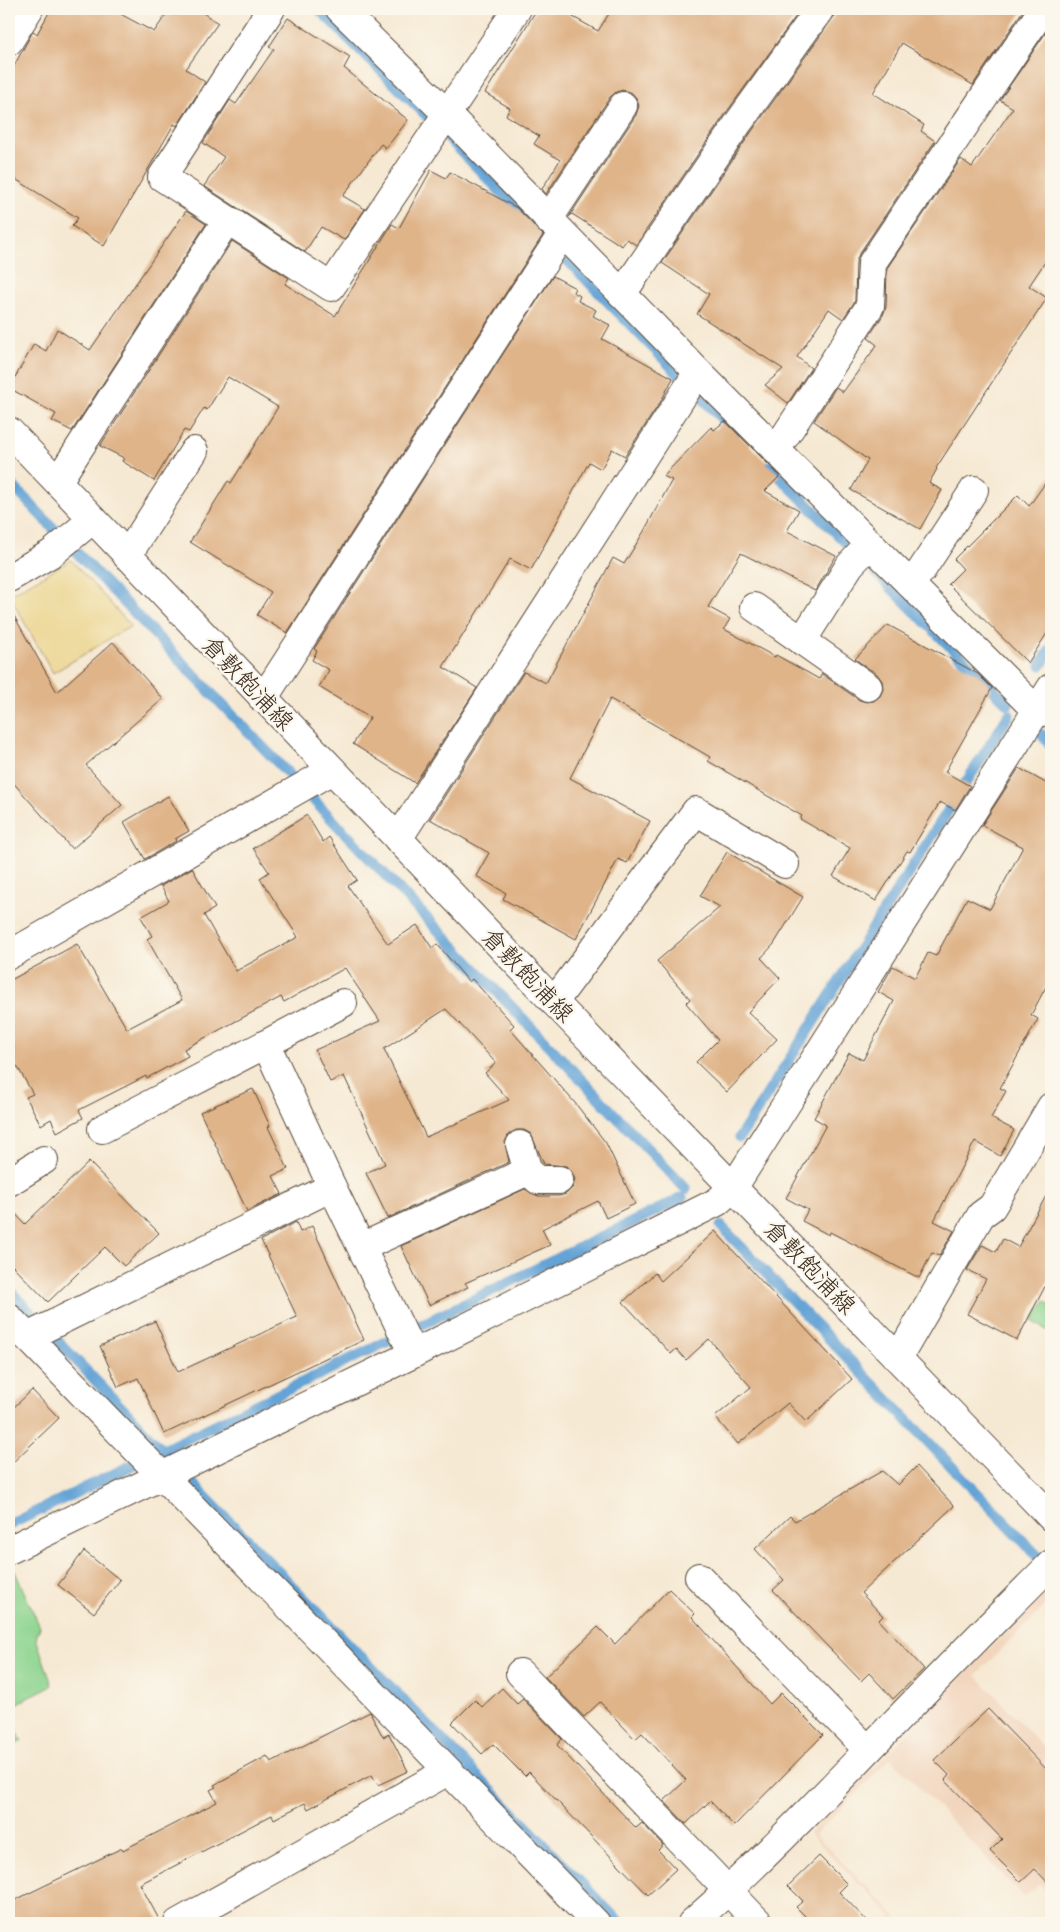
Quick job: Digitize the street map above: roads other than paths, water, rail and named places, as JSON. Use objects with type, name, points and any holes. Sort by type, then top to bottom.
[{"type":"street","points":[[9,40],[29,9]]},
{"type":"street","points":[[271,9],[162,177],[331,288],[517,9]]},
{"type":"street","points":[[340,9],[441,124],[553,238],[622,294],[691,382],[776,450],[861,553],[909,583],[1044,712]]},
{"type":"street","points":[[622,294],[739,122],[820,9]]},
{"type":"street","points":[[776,450],[870,306],[872,263],[1043,9]]},
{"type":"street","points":[[263,699],[553,238],[623,106]]},
{"type":"street","points":[[58,481],[227,220]]},
{"type":"street","points":[[398,839],[691,382]]},
{"type":"street","name":"倉敷飽浦線","points":[[9,431],[263,699],[311,782],[398,839],[1051,1517]]},
{"type":"street","points":[[127,556],[194,451]]},
{"type":"street","points":[[909,583],[920,571],[974,490]]},
{"type":"street","points":[[9,578],[65,542],[93,519]]},
{"type":"street","points":[[802,640],[861,553]]},
{"type":"street","points":[[754,607],[868,688]]},
{"type":"street","points":[[9,1550],[151,1465],[411,1351],[712,1205],[733,1188],[1044,712],[1051,688]]},
{"type":"street","points":[[9,955],[311,782]]},
{"type":"street","points":[[554,1002],[696,811],[786,864]]},
{"type":"street","points":[[102,1130],[343,1003]]},
{"type":"street","points":[[266,1044],[411,1351]]},
{"type":"street","points":[[898,1358],[981,1215],[992,1208],[1051,1107]]},
{"type":"street","points":[[520,1146],[528,1171],[538,1180],[559,1180]]},
{"type":"street","points":[[9,1182],[44,1160]]},
{"type":"street","points":[[362,1247],[528,1171]]},
{"type":"street","points":[[332,1187],[32,1327],[151,1465],[596,1923]]},
{"type":"street","points":[[692,1923],[800,1821],[1044,1571]]},
{"type":"street","points":[[699,1577],[868,1750]]},
{"type":"street","points":[[520,1673],[759,1923]]},
{"type":"street","points":[[178,1923],[448,1771]]},
{"type":"waterway","points":[[319,9],[426,115],[735,432]]},
{"type":"waterway","points":[[769,466],[1008,704]]},
{"type":"waterway","points":[[9,482],[686,1189]]},
{"type":"waterway","points":[[1041,665],[1051,648]]},
{"type":"waterway","points":[[740,1137],[1009,715]]},
{"type":"waterway","points":[[1041,734],[1051,745]]},
{"type":"waterway","points":[[9,1525],[682,1198]]},
{"type":"waterway","points":[[721,1226],[1049,1568]]},
{"type":"waterway","points":[[9,1290],[164,1452]]},
{"type":"waterway","points":[[193,1484],[620,1923]]}]
